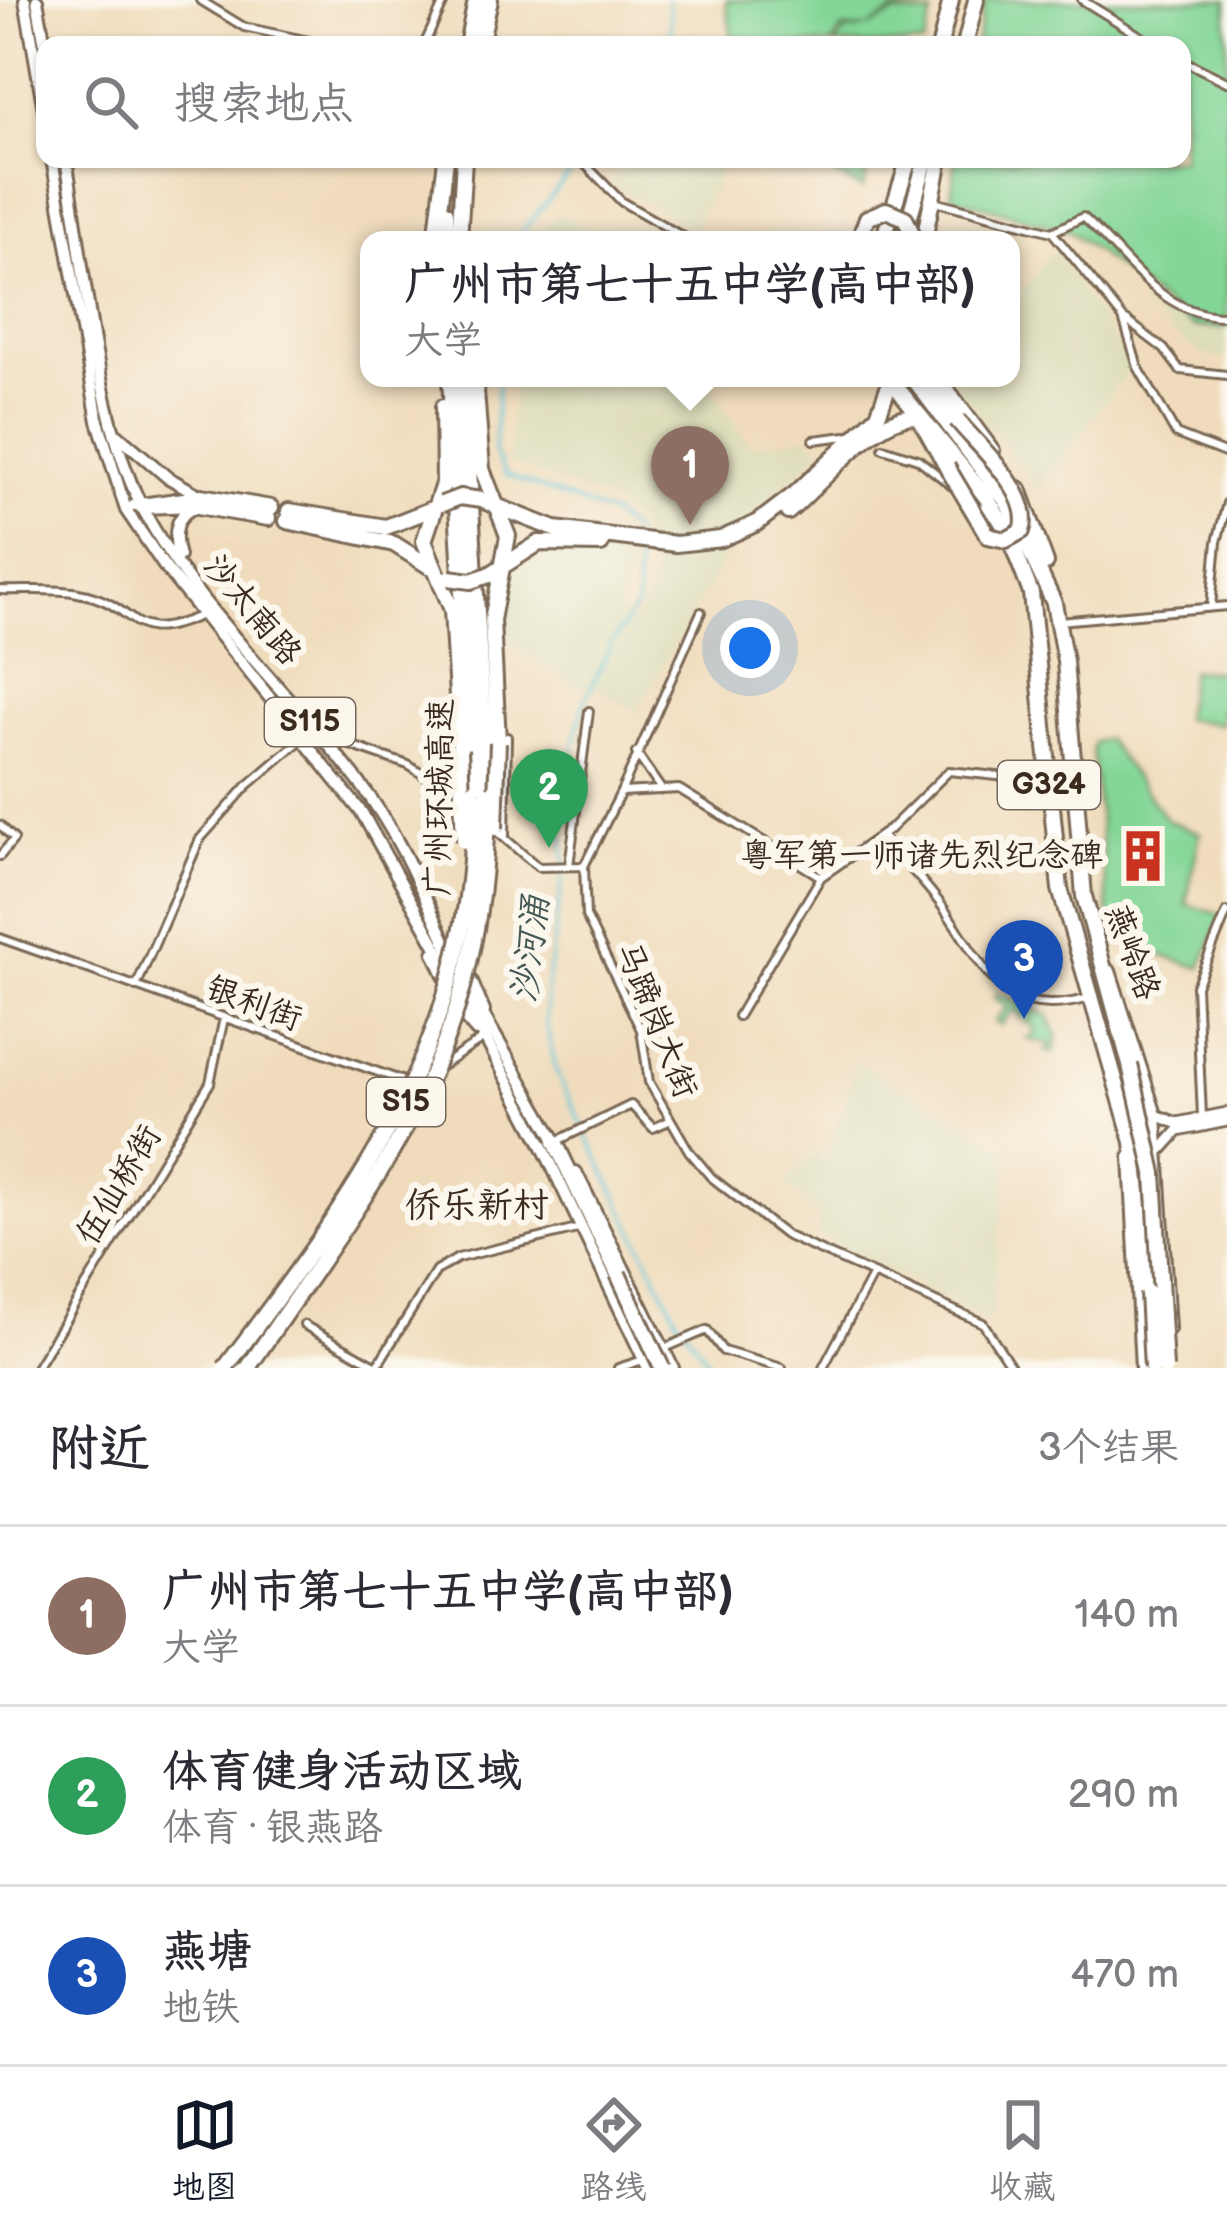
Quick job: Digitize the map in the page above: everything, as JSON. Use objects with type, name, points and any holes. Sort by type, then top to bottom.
[{"type":"highway","points":[[469,36],[476,0]]},
{"type":"highway","points":[[482,36],[490,0]]},
{"type":"highway","points":[[942,36],[952,0]]},
{"type":"highway","points":[[967,36],[976,0]]},
{"type":"highway","points":[[437,231],[447,168]]},
{"type":"highway","points":[[446,231],[448,168]]},
{"type":"highway","points":[[464,231],[466,168]]},
{"type":"highway","points":[[887,231],[907,168]]},
{"type":"highway","points":[[906,231],[923,168]]},
{"type":"highway","points":[[922,231],[938,168]]},
{"type":"highway","points":[[870,231],[898,201]]},
{"type":"highway","points":[[863,231],[867,218],[886,210],[905,218],[913,231]]},
{"type":"highway","points":[[446,387],[445,468],[437,504],[419,524],[386,527],[288,516],[408,550],[437,571],[466,581],[530,546],[555,539],[678,551],[714,548],[761,530],[819,477],[878,415],[889,387]]},
{"type":"highway","name":"广州环城高速","points":[[226,1368],[315,1250],[384,1144],[427,1054],[452,977],[480,792],[447,387]]},
{"type":"highway","name":"广州环城高速","points":[[248,1368],[403,1140],[442,1055],[472,956],[482,890],[464,387]]},
{"type":"highway","points":[[476,387],[484,492],[505,523]]},
{"type":"highway","name":"燕岭路","points":[[896,387],[1001,521],[1035,609],[1064,907],[1133,1142],[1148,1293],[1143,1365]]},
{"type":"highway","name":"燕岭路","points":[[920,387],[1007,502],[1047,580],[1059,621],[1079,857],[1093,932]]},
{"type":"highway","points":[[498,507],[527,522],[664,543],[712,542],[763,519],[887,422],[920,417],[988,536],[1006,540],[1022,531],[1026,519],[1021,500],[932,387]]},
{"type":"highway","points":[[946,387],[1026,500],[1044,548],[1047,580]]},
{"type":"highway","points":[[437,504],[484,492],[527,522]]},
{"type":"highway","points":[[472,956],[499,783],[494,592],[505,523],[484,492]]},
{"type":"highway","points":[[199,501],[269,513]]},
{"type":"highway","points":[[419,524],[454,631],[464,826],[452,977]]},
{"type":"highway","points":[[494,592],[507,568],[530,546]]},
{"type":"highway","points":[[1093,932],[1152,1154],[1168,1368]]},
{"type":"highway","points":[[555,1142],[662,1368]]},
{"type":"highway","points":[[1143,1365],[1155,1363],[1170,1351]]},
{"type":"main road","points":[[25,0],[36,64]]},
{"type":"main road","points":[[37,0],[43,36]]},
{"type":"main road","name":"沙太南路","points":[[54,168],[98,421],[126,510],[202,615],[374,832],[428,933],[462,1015],[484,1038]]},
{"type":"main road","name":"沙太南路","points":[[68,168],[117,434],[141,504],[184,571],[388,824],[477,988],[486,1020],[555,1142]]},
{"type":"main road","points":[[117,434],[199,501]]},
{"type":"main road","points":[[126,510],[141,504],[199,501]]},
{"type":"main road","points":[[184,571],[175,533],[182,516],[199,501]]},
{"type":"main road","points":[[149,545],[160,537]]},
{"type":"main road","name":"燕岭路","points":[[1093,932],[1156,1115],[1162,1149],[1168,1368]]},
{"type":"main road","points":[[484,1038],[541,1143],[645,1364]]},
{"type":"main road","points":[[1156,1115],[1172,1123],[1227,1117]]},
{"type":"main road","points":[[1162,1149],[1174,1133],[1202,1122]]},
{"type":"main road","points":[[555,1142],[591,1201],[673,1368]]},
{"type":"main road","name":"燕岭路","points":[[1133,1142],[1129,1182],[1143,1365]]},
{"type":"street","points":[[200,0],[244,27],[286,36]]},
{"type":"street","points":[[428,36],[445,0]]},
{"type":"street","points":[[1082,0],[1140,36]]},
{"type":"street","points":[[1191,64],[1227,82]]},
{"type":"street","points":[[589,168],[622,202],[674,231]]},
{"type":"street","points":[[932,200],[1052,232],[1123,318],[1164,349],[1180,370],[1227,375]]},
{"type":"street","points":[[1052,232],[1083,217],[1153,288],[1182,306],[1227,316]]},
{"type":"street","points":[[1123,318],[1138,367],[1176,434],[1227,454]]},
{"type":"street","points":[[814,440],[846,436]]},
{"type":"street","points":[[883,448],[932,467],[990,519],[1001,521]]},
{"type":"street","points":[[1211,608],[1216,542],[1227,503]]},
{"type":"street","points":[[0,590],[78,592],[110,603],[145,628],[165,631],[202,615]]},
{"type":"street","points":[[1059,621],[1227,606]]},
{"type":"street","points":[[320,735],[425,773],[538,867],[584,866],[701,612]]},
{"type":"street","points":[[569,866],[589,710]]},
{"type":"street","points":[[505,838],[507,737]]},
{"type":"street","points":[[136,987],[204,833],[303,738]]},
{"type":"street","points":[[636,752],[661,789]]},
{"type":"street","points":[[738,1016],[821,877],[881,836],[949,771],[1049,782]]},
{"type":"street","points":[[621,792],[679,789],[821,877]]},
{"type":"street","points":[[0,824],[14,839],[0,856]]},
{"type":"street","points":[[881,836],[941,905],[991,980],[1048,1008],[1093,997]]},
{"type":"street","name":"马蹄岗大街","points":[[584,866],[586,916],[641,1030],[649,1082],[711,1177],[785,1234],[982,1322],[1012,1368]]},
{"type":"street","points":[[1202,1122],[1196,986],[1227,912]]},
{"type":"street","name":"银利街","points":[[0,938],[405,1083],[419,1081],[484,1038]]},
{"type":"street","name":"伍仙桥街","points":[[36,1368],[209,1083],[224,1018]]},
{"type":"street","points":[[555,1142],[631,1105],[653,1128],[670,1120]]},
{"type":"street","points":[[304,1325],[379,1367],[436,1270],[458,1258],[577,1228]]},
{"type":"street","points":[[823,1368],[873,1274]]},
{"type":"street","points":[[618,1368],[645,1364],[664,1348],[707,1330],[723,1351],[782,1368]]},
{"type":"shaded area","points":[[620,168],[723,168],[693,229],[610,184]]},
{"type":"shaded area","points":[[558,213],[587,231],[542,231]]},
{"type":"shaded area","points":[[1053,249],[1132,366],[1040,490],[957,387],[1020,387],[1020,294]]},
{"type":"shaded area","points":[[1143,293],[1194,327],[1227,327],[1227,361],[1199,353],[1174,334],[1140,304]]},
{"type":"shaded area","points":[[513,387],[711,387],[749,446],[809,436],[823,450],[744,523],[637,712],[599,689],[575,686],[503,638],[502,608],[515,570],[545,545],[630,554],[619,613],[634,624],[655,581],[640,527],[609,501],[508,462]]},
{"type":"shaded area","points":[[857,1061],[1008,1149],[991,1322],[816,1234],[820,1215],[785,1183],[814,1153],[826,1161]]},
{"type":"green space","points":[[726,0],[934,0],[931,9],[894,11],[867,28],[895,14],[932,15],[926,36],[841,36],[865,28],[842,29],[837,36],[732,36]]},
{"type":"green space","points":[[985,0],[1227,0],[1227,327],[1194,327],[1069,231],[951,196],[955,168],[1191,168],[1191,36],[978,36]]},
{"type":"green space","points":[[820,168],[868,168],[863,189]]},
{"type":"green space","points":[[1191,670],[1226,672],[1220,724],[1183,719]]},
{"type":"green space","points":[[1106,739],[1167,820],[1200,833],[1186,904],[1222,915],[1201,968],[1111,939],[1092,749],[1094,742]]},
{"type":"green space","points":[[997,993],[1049,1016],[1058,1037],[1054,1053],[1046,1051],[1051,1045],[1027,1039],[1037,1030],[1013,1010],[1000,1026],[995,1022],[1007,1006],[994,998]]},
{"type":"waterway","name":"沙河涌","points":[[666,36],[671,28],[668,0]]},
{"type":"waterway","name":"沙河涌","points":[[522,231],[574,168]]},
{"type":"waterway","name":"沙河涌","points":[[498,387],[494,452],[506,475],[612,515],[635,535]]},
{"type":"waterway","name":"沙河涌","points":[[636,544],[637,606],[611,644],[584,703],[574,744],[562,813],[565,863],[546,990],[546,1025],[557,1074],[677,1318],[711,1365],[720,1368]]},
{"type":"place","name":"广州市第七十五中学(高中部)","points":[[690,525]]},
{"type":"place","name":"体育健身活动区域","points":[[549,848]]},
{"type":"place","name":"粤军第一师诸先烈纪念碑","points":[[1143,856]]},
{"type":"place","name":"燕塘","points":[[1024,1019]]},
{"type":"district","name":"侨乐新村","points":[[477,1206]]}]
